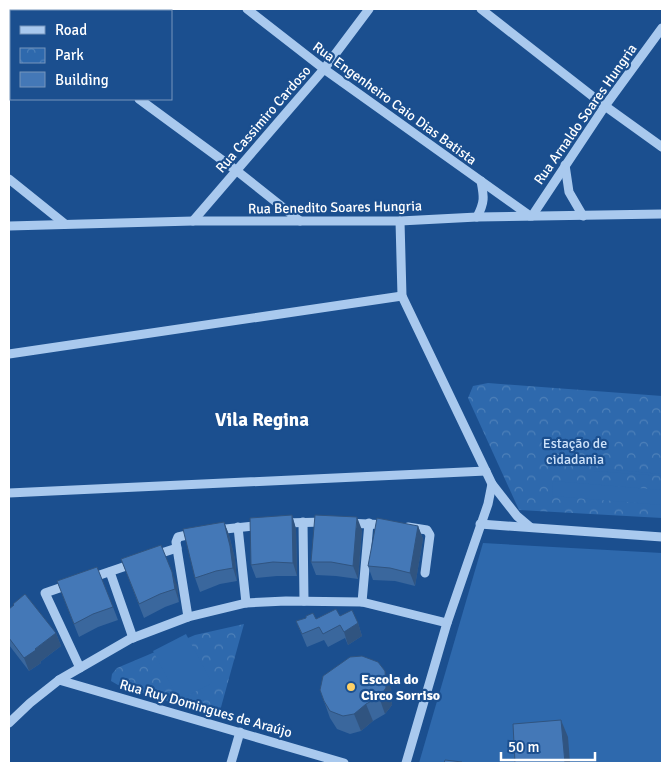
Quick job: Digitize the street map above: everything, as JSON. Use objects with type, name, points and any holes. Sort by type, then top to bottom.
[{"type":"street","name":"Rua Engenheiro Caio Dias Batista","points":[[247,9],[324,69],[531,216]]},
{"type":"street","name":"Rua Cassimiro Cardoso","points":[[193,222],[324,69],[369,9]]},
{"type":"street","points":[[482,9],[605,106],[662,147]]},
{"type":"street","name":"Rua Arnaldo Soares Hungria","points":[[531,216],[605,106],[662,28]]},
{"type":"street","points":[[140,100],[237,170],[300,221]]},
{"type":"street","points":[[565,165],[569,192],[583,216]]},
{"type":"street","points":[[9,179],[65,224]]},
{"type":"street","points":[[477,217],[483,205],[484,197],[481,181]]},
{"type":"street","name":"Rua Benedito Soares Hungria","points":[[9,226],[193,222],[400,221],[477,217],[662,214]]},
{"type":"street","points":[[400,221],[402,296],[492,484],[517,516],[530,527]]},
{"type":"street","points":[[9,354],[402,296]]},
{"type":"street","points":[[9,493],[486,471]]},
{"type":"street","points":[[406,763],[447,623],[488,504],[492,484]]},
{"type":"street","points":[[303,522],[304,601]]},
{"type":"street","points":[[188,617],[176,542],[178,537],[182,536],[238,527],[303,522],[369,523],[427,530],[430,535],[425,573]]},
{"type":"street","points":[[362,602],[369,523]]},
{"type":"street","points":[[480,524],[662,537]]},
{"type":"street","points":[[238,527],[246,603]]},
{"type":"street","points":[[80,668],[46,593],[177,548]]},
{"type":"street","points":[[110,572],[133,638]]},
{"type":"street","points":[[9,723],[59,680],[133,638],[188,617],[246,603],[286,601],[362,602],[447,623]]},
{"type":"street","name":"Rua Ruy Domingues de Araújo","points":[[59,680],[344,763]]},
{"type":"street","points":[[231,763],[240,732]]},
{"type":"green space","name":"Estação de cidadania","points":[[488,383],[662,396],[662,518],[519,510],[468,398],[473,386]]},
{"type":"green space","points":[[594,468],[662,474],[662,476],[594,471]]},
{"type":"green space","points":[[553,481],[662,490],[662,505],[552,496]]},
{"type":"green space","points":[[483,543],[662,553],[662,763],[419,763]]},
{"type":"green space","points":[[244,624],[218,718],[111,681],[112,674],[117,668],[195,635]]},
{"type":"green space","points":[[186,634],[212,683],[179,700],[153,651]]},
{"type":"building","points":[[292,515],[293,563],[273,562],[251,565],[250,518]]},
{"type":"building","points":[[315,515],[357,517],[353,566],[331,562],[311,562]]},
{"type":"building","points":[[377,518],[418,526],[410,573],[390,568],[368,566]]},
{"type":"building","points":[[224,522],[233,568],[195,578],[183,529]]},
{"type":"building","points":[[161,545],[172,572],[175,589],[139,604],[121,559]]},
{"type":"building","points":[[97,567],[113,607],[93,614],[74,624],[57,581]]},
{"type":"building","points":[[25,594],[56,633],[24,658],[9,638],[9,609]]},
{"type":"building","points":[[336,609],[340,616],[352,610],[358,623],[344,632],[340,625],[323,634],[319,627],[302,634],[296,621],[306,618],[306,616],[313,613],[316,619]]},
{"type":"building","points":[[362,656],[378,662],[385,671],[386,688],[379,697],[366,704],[354,714],[343,716],[330,711],[320,690],[323,676],[350,657]]},
{"type":"building","points":[[561,720],[565,763],[515,763],[513,724]]},
{"type":"building","points":[[445,760],[462,762],[444,763]]},
{"type":"place","name":"Escola do Circo Sorriso","points":[[351,687]]},
{"type":"district","name":"Vila Regina","points":[[262,419]]}]
